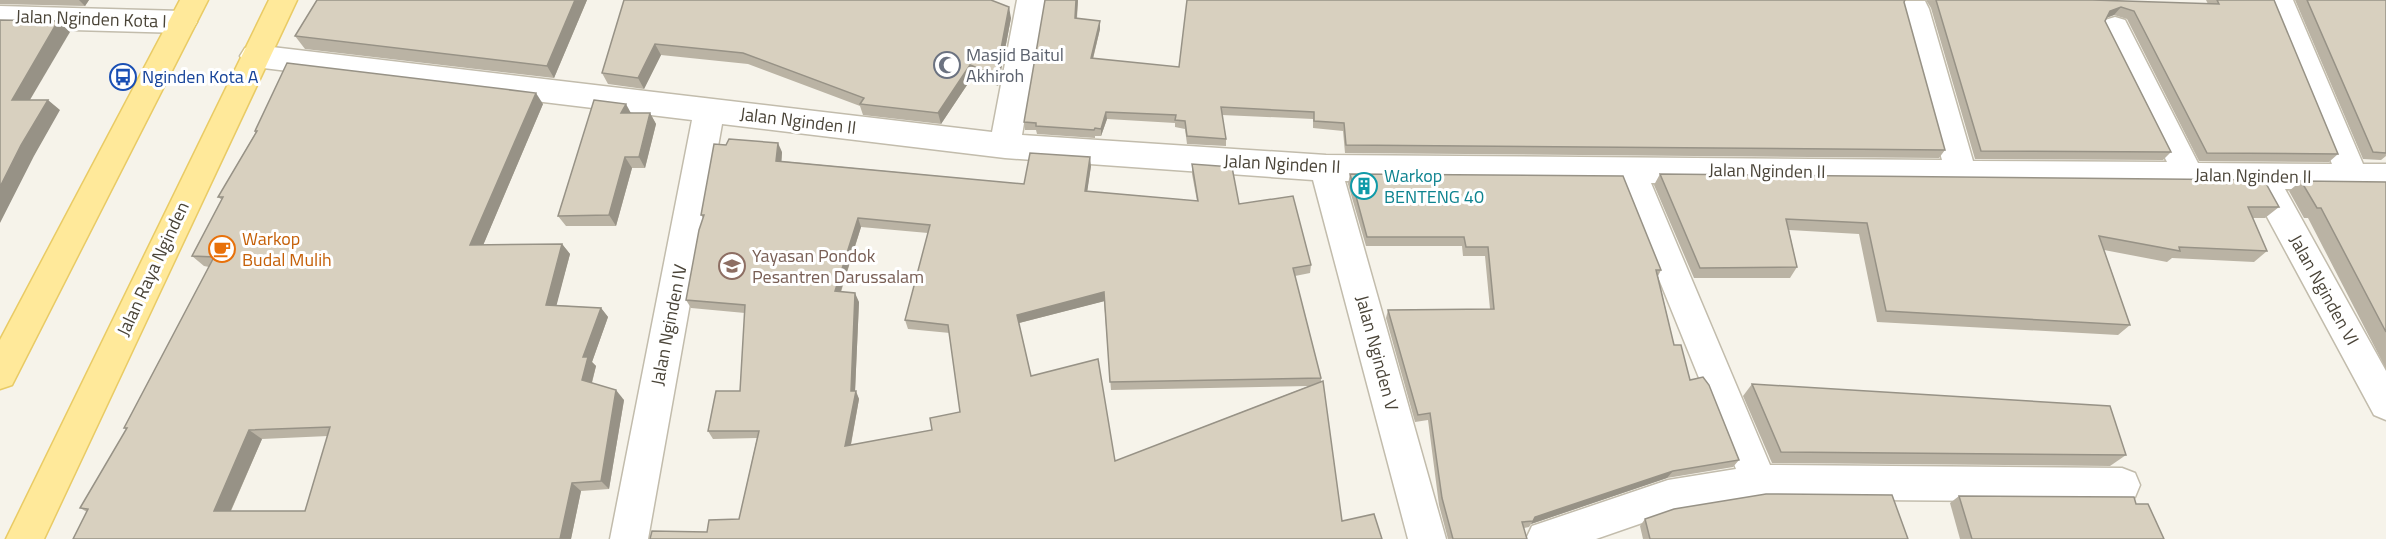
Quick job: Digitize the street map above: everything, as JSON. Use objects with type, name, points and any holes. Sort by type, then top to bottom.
[{"type":"main road","name":"Jalan Raya Nginden","points":[[25,539],[283,0]]},
{"type":"main road","points":[[0,374],[188,11]]},
{"type":"street","points":[[1005,146],[1031,0]]},
{"type":"street","points":[[2278,0],[2353,177]]},
{"type":"street","points":[[1915,9],[1961,173]]},
{"type":"street","name":"Jalan Nginden Kota I","points":[[0,17],[188,11]]},
{"type":"street","points":[[2115,28],[2189,175]]},
{"type":"street","name":"Jalan Nginden II","points":[[255,56],[1005,146],[1326,168],[2386,177]]},
{"type":"street","name":"Jalan Nginden IV","points":[[629,539],[709,110]]},
{"type":"street","name":"Jalan Nginden V","points":[[1326,168],[1427,539]]},
{"type":"street","points":[[1630,170],[1759,482]]},
{"type":"street","name":"Jalan Nginden VI","points":[[2262,177],[2386,404]]},
{"type":"street","points":[[1545,539],[1668,497],[1759,482],[2122,486]]},
{"type":"building","points":[[317,0],[575,0],[547,66],[295,36]]},
{"type":"building","points":[[624,0],[991,0],[1009,7],[996,75],[970,65],[938,113],[860,104],[864,98],[743,53],[655,44],[638,78],[602,73]]},
{"type":"building","points":[[1045,0],[1076,0],[1075,18],[1100,21],[1091,58],[1179,67],[1187,0],[1905,0],[1945,150],[1346,145],[1344,123],[1314,121],[1314,112],[1221,107],[1226,139],[1187,136],[1185,121],[1175,120],[1176,115],[1106,112],[1101,129],[1095,128],[1094,130],[1036,126],[1036,123],[1024,122]]},
{"type":"building","points":[[1936,0],[2093,0],[2219,4],[2217,0],[2274,0],[2338,154],[2207,153],[2134,11],[2121,7],[2110,11],[2105,21],[2171,152],[1981,151]]},
{"type":"building","points":[[2307,0],[2386,0],[2386,153],[2373,152]]},
{"type":"building","points":[[0,20],[58,21],[12,100],[48,100],[21,145],[0,187]]},
{"type":"building","points":[[287,63],[536,93],[470,245],[562,244],[546,305],[601,308],[583,357],[588,357],[582,380],[616,390],[601,481],[572,483],[560,539],[73,539],[88,509],[80,508],[127,428],[124,428],[214,257],[192,256],[223,197],[218,197],[257,131],[255,131]],"holes":[[[330,427],[305,511],[214,511],[249,430]]]},
{"type":"building","points":[[594,100],[626,104],[621,113],[650,113],[639,157],[625,157],[609,215],[558,216]]},
{"type":"building","points":[[729,139],[778,143],[776,161],[1024,184],[1030,153],[1090,157],[1085,191],[1198,201],[1192,164],[1232,167],[1239,204],[1293,196],[1311,265],[1293,268],[1321,378],[1110,382],[1104,292],[1017,315],[1031,376],[1098,359],[1115,461],[1323,381],[1342,521],[1374,514],[1382,539],[650,539],[652,531],[707,532],[709,520],[739,519],[759,431],[708,431],[716,391],[740,391],[745,305],[686,300],[704,215],[701,215],[714,144],[726,145]],"holes":[[[858,218],[930,225],[905,320],[948,325],[960,412],[930,418],[932,430],[845,446],[856,391],[851,391],[855,293],[835,291]]]},
{"type":"building","points":[[1350,174],[1623,176],[1661,270],[1656,270],[1674,345],[1681,345],[1690,380],[1703,377],[1709,385],[1739,460],[1673,471],[1535,517],[1533,521],[1522,522],[1527,539],[1453,539],[1442,498],[1430,413],[1418,415],[1388,310],[1494,309],[1488,247],[1466,247],[1464,237],[1367,237]]},
{"type":"building","points":[[1660,174],[2264,180],[2279,207],[2248,207],[2267,251],[2179,247],[2180,251],[2099,236],[2130,325],[1886,311],[1867,223],[1786,219],[1797,267],[1700,268]]},
{"type":"building","points":[[2301,181],[2386,182],[2386,332],[2321,208],[2317,208]]},
{"type":"building","points":[[1752,384],[2110,406],[2126,455],[1781,452]]},
{"type":"building","points":[[1766,494],[1892,495],[1908,539],[1650,539],[1645,519],[1674,509]]},
{"type":"building","points":[[1959,496],[2134,497],[2136,504],[2148,504],[2164,539],[1972,539]]},
{"type":"place","name":"Masjid Baitul Akhiroh","points":[[947,65]]},
{"type":"place","name":"Nginden Kota A","points":[[123,77]]},
{"type":"place","name":"Warkop BENTENG 40","points":[[1364,186]]},
{"type":"place","name":"Warkop Budal Mulih","points":[[222,249]]},
{"type":"place","name":"Yayasan Pondok Pesantren Darussalam","points":[[732,266]]}]
